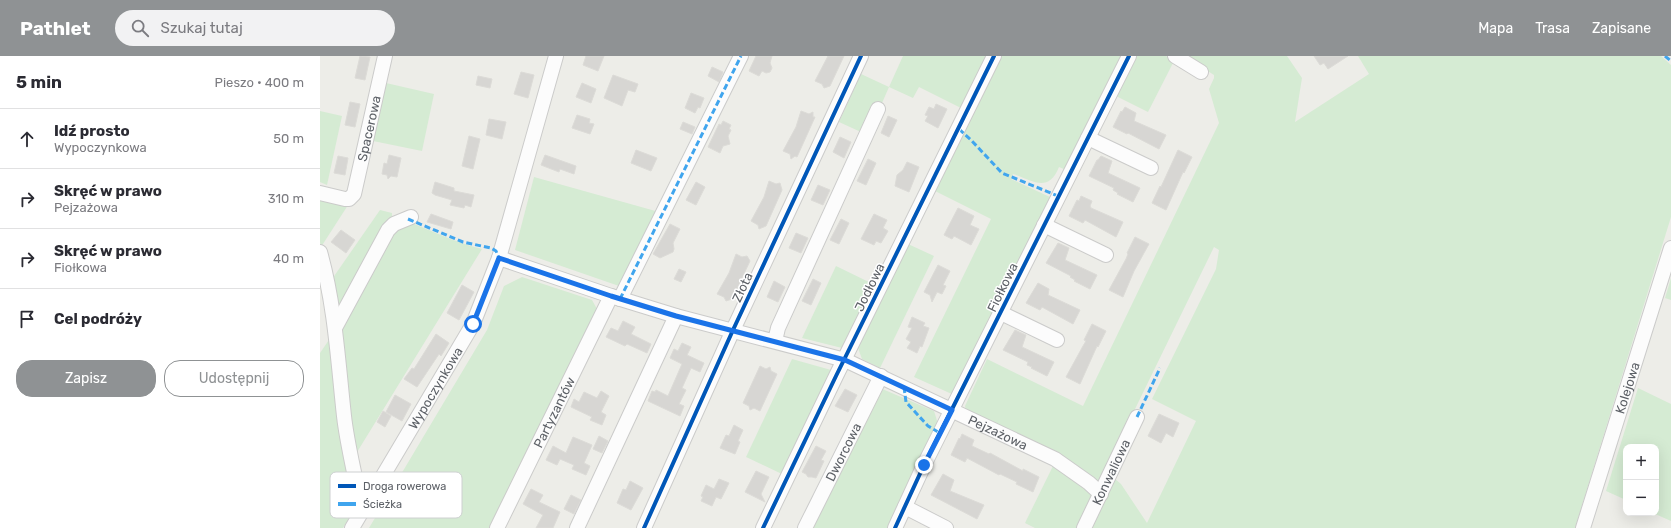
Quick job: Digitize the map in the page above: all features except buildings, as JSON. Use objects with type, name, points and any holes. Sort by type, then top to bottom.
[{"type":"street","name":"Spacerowa","points":[[320,193],[349,198],[352,196],[356,188],[385,56]]},
{"type":"street","name":"Wypoczynkowa","points":[[385,472],[473,324],[499,258],[556,56]]},
{"type":"street","name":"Partyzantów","points":[[497,528],[741,56]]},
{"type":"street","name":"Złota","points":[[644,528],[733,330],[861,56]]},
{"type":"street","name":"Jodłowa","points":[[763,528],[836,376],[994,56]]},
{"type":"street","name":"Fiołkowa","points":[[895,528],[952,410],[1129,56]]},
{"type":"street","points":[[1175,56],[1201,72]]},
{"type":"street","points":[[775,341],[778,328],[878,109]]},
{"type":"street","points":[[1088,138],[1151,168]]},
{"type":"street","points":[[334,328],[388,230],[394,224],[411,217]]},
{"type":"street","points":[[1044,225],[1106,255]]},
{"type":"street","name":"Kolejowa","points":[[1583,528],[1671,248]]},
{"type":"street","points":[[320,252],[327,280],[344,418],[354,472]]},
{"type":"street","name":"Pejzażowa","points":[[499,258],[615,298],[676,316],[845,360],[1055,459],[1089,483],[1101,494]]},
{"type":"street","points":[[1001,312],[1057,340]]},
{"type":"street","points":[[577,528],[676,316]]},
{"type":"street","name":"Dworcowa","points":[[805,528],[881,376]]},
{"type":"street","name":"Konwaliowa","points":[[1084,528],[1137,417]]},
{"type":"street","points":[[905,507],[946,528]]},
{"type":"street","name":"Wypoczynkowa","points":[[352,528],[358,518]]},
{"type":"green space","points":[[903,56],[986,56],[961,108],[919,87],[913,98],[889,87]]},
{"type":"green space","points":[[1000,56],[1123,56],[1066,170],[1059,167],[1055,175],[1045,183],[1033,182],[1013,174],[1011,179],[1052,198],[954,395],[914,377],[991,219],[935,191]]},
{"type":"green space","points":[[1136,56],[1166,56],[1174,61],[1148,112],[1116,96]]},
{"type":"green space","points":[[1184,56],[1287,56],[1302,78],[1295,122],[1369,74],[1358,56],[1661,56],[1671,65],[1671,217],[1575,528],[1089,528],[1114,478],[1121,484],[1147,523],[1196,421],[1152,399],[1216,269],[1219,250],[1214,247],[1098,485],[966,412],[965,406],[987,359],[1083,406],[1219,123],[1209,89],[1214,75]]},
{"type":"green space","points":[[861,74],[889,87],[882,103],[877,101],[863,133],[839,122]]},
{"type":"green space","points":[[386,83],[434,94],[422,151],[373,141]]},
{"type":"green space","points":[[320,111],[342,116],[327,185],[320,182]]},
{"type":"green space","points":[[534,177],[659,212],[619,286],[515,250]]},
{"type":"green space","points":[[320,195],[350,202],[321,247],[320,242]]},
{"type":"green space","points":[[380,210],[392,213],[392,219],[338,317],[330,282]]},
{"type":"green space","points":[[409,222],[454,240],[482,249],[354,457],[337,328],[395,229]]},
{"type":"green space","points":[[908,244],[934,256],[880,368],[862,359],[858,348]]},
{"type":"green space","points":[[836,266],[875,285],[848,341],[842,348],[802,338]]},
{"type":"green space","points":[[522,277],[592,300],[597,309],[489,528],[369,528],[375,518],[462,518],[462,472],[402,472],[487,330],[504,286]]},
{"type":"green space","points":[[1671,278],[1671,300],[1665,298]]},
{"type":"green space","points":[[333,334],[351,472],[330,472],[330,518],[349,518],[343,528],[320,528],[320,353]]},
{"type":"green space","points":[[792,359],[831,370],[830,378],[784,475],[746,457]]},
{"type":"green space","points":[[880,388],[934,411],[939,427],[889,528],[810,528]]},
{"type":"green space","points":[[1638,388],[1671,404],[1671,521],[1659,516],[1659,444],[1623,444],[1623,499],[1606,491]]},
{"type":"green space","points":[[1053,466],[1095,490],[1079,528],[1035,528],[1025,523]]},
{"type":"marked path","points":[[620,299],[741,56]]},
{"type":"marked path","points":[[1665,56],[1671,61]]},
{"type":"marked path","points":[[959,129],[1002,173],[1058,196]]},
{"type":"marked path","points":[[408,219],[463,242],[491,248],[496,251],[499,258]]},
{"type":"marked path","points":[[1137,417],[1160,368]]},
{"type":"marked path","points":[[904,387],[906,402],[928,426],[940,433]]},
{"type":"cycle path","points":[[644,528],[733,330],[861,56]]},
{"type":"cycle path","points":[[763,528],[836,376],[994,56]]},
{"type":"cycle path","points":[[895,528],[924,465],[1129,56]]},
{"type":"route","points":[[473,324],[499,258],[620,299],[676,316],[845,360],[952,410],[924,465]]}]
